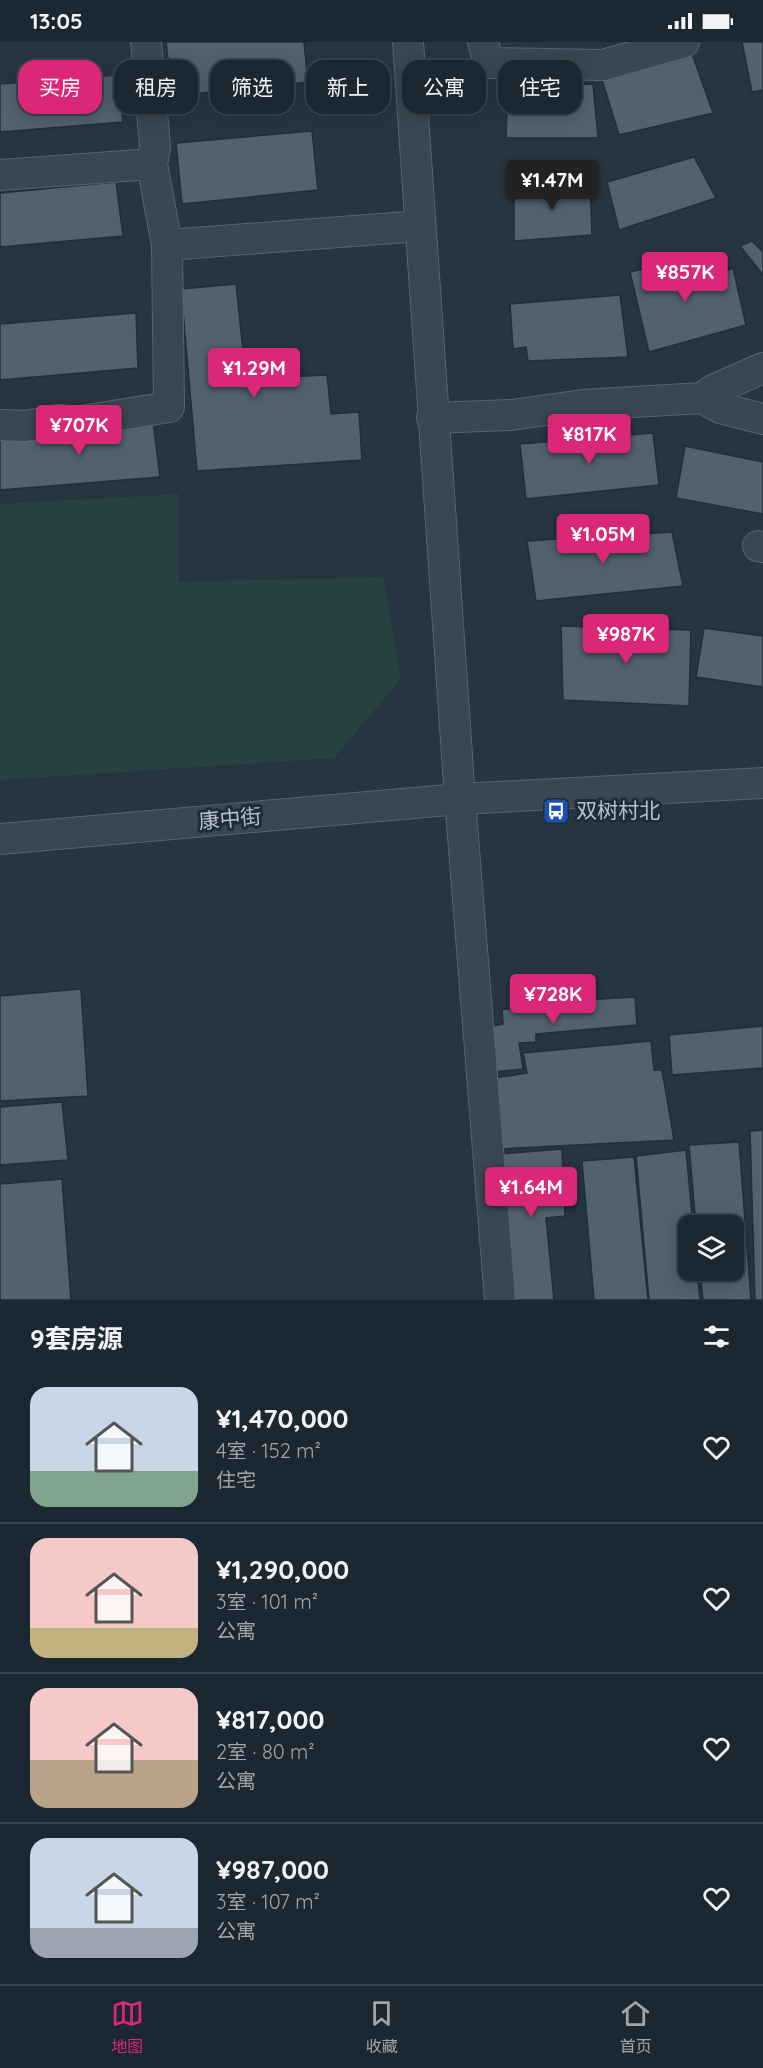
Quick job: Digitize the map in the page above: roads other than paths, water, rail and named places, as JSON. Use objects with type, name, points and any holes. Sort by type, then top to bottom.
[{"type":"street","points":[[0,425],[25,426],[58,420],[75,422],[170,407],[166,245],[152,164],[155,147],[146,42]]},
{"type":"street","points":[[408,42],[432,418],[500,1300]]},
{"type":"street","points":[[483,42],[489,63],[603,65],[684,42]]},
{"type":"street","points":[[0,176],[152,164]]},
{"type":"street","points":[[166,245],[420,226]]},
{"type":"street","points":[[702,398],[712,390],[763,368]]},
{"type":"street","points":[[432,418],[511,415],[583,405],[702,398],[720,408],[763,419]]},
{"type":"street","name":"康中街","points":[[0,839],[460,799],[763,783]]},
{"type":"place","name":"双树村北","points":[[556,811]]}]
